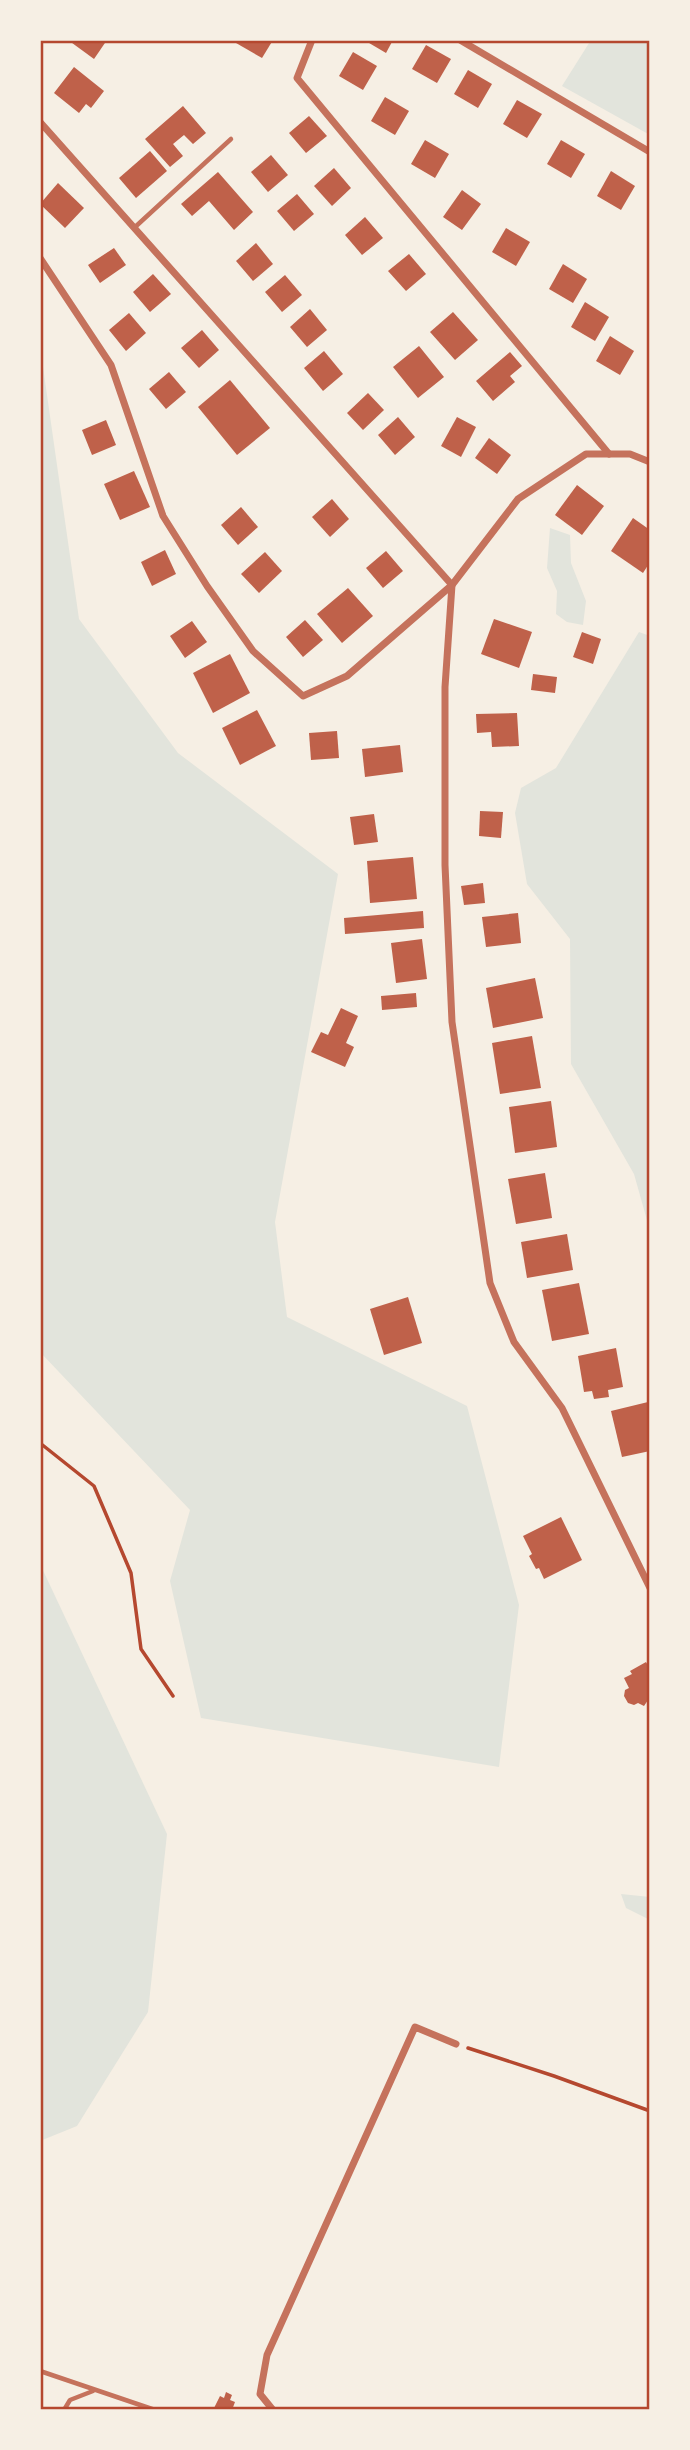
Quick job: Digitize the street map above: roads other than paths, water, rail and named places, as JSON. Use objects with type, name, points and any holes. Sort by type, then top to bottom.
[{"type":"street","points":[[312,40],[296,78],[610,454]]},
{"type":"street","points":[[460,40],[650,152]]},
{"type":"street","points":[[40,122],[452,585],[445,687],[445,865],[452,1021],[490,1283],[514,1342],[562,1408],[650,1588]]},
{"type":"street","points":[[40,258],[111,365],[163,516],[206,586],[253,651],[303,696],[347,676],[452,585],[518,499],[586,454],[630,454],[650,462]]},
{"type":"street","points":[[273,2410],[260,2394],[267,2355],[415,2027],[456,2044]]},
{"type":"lane","points":[[134,228],[231,139]]},
{"type":"lane","points":[[40,2371],[155,2410]]},
{"type":"lane","points":[[64,2410],[70,2400],[94,2391]]}]
